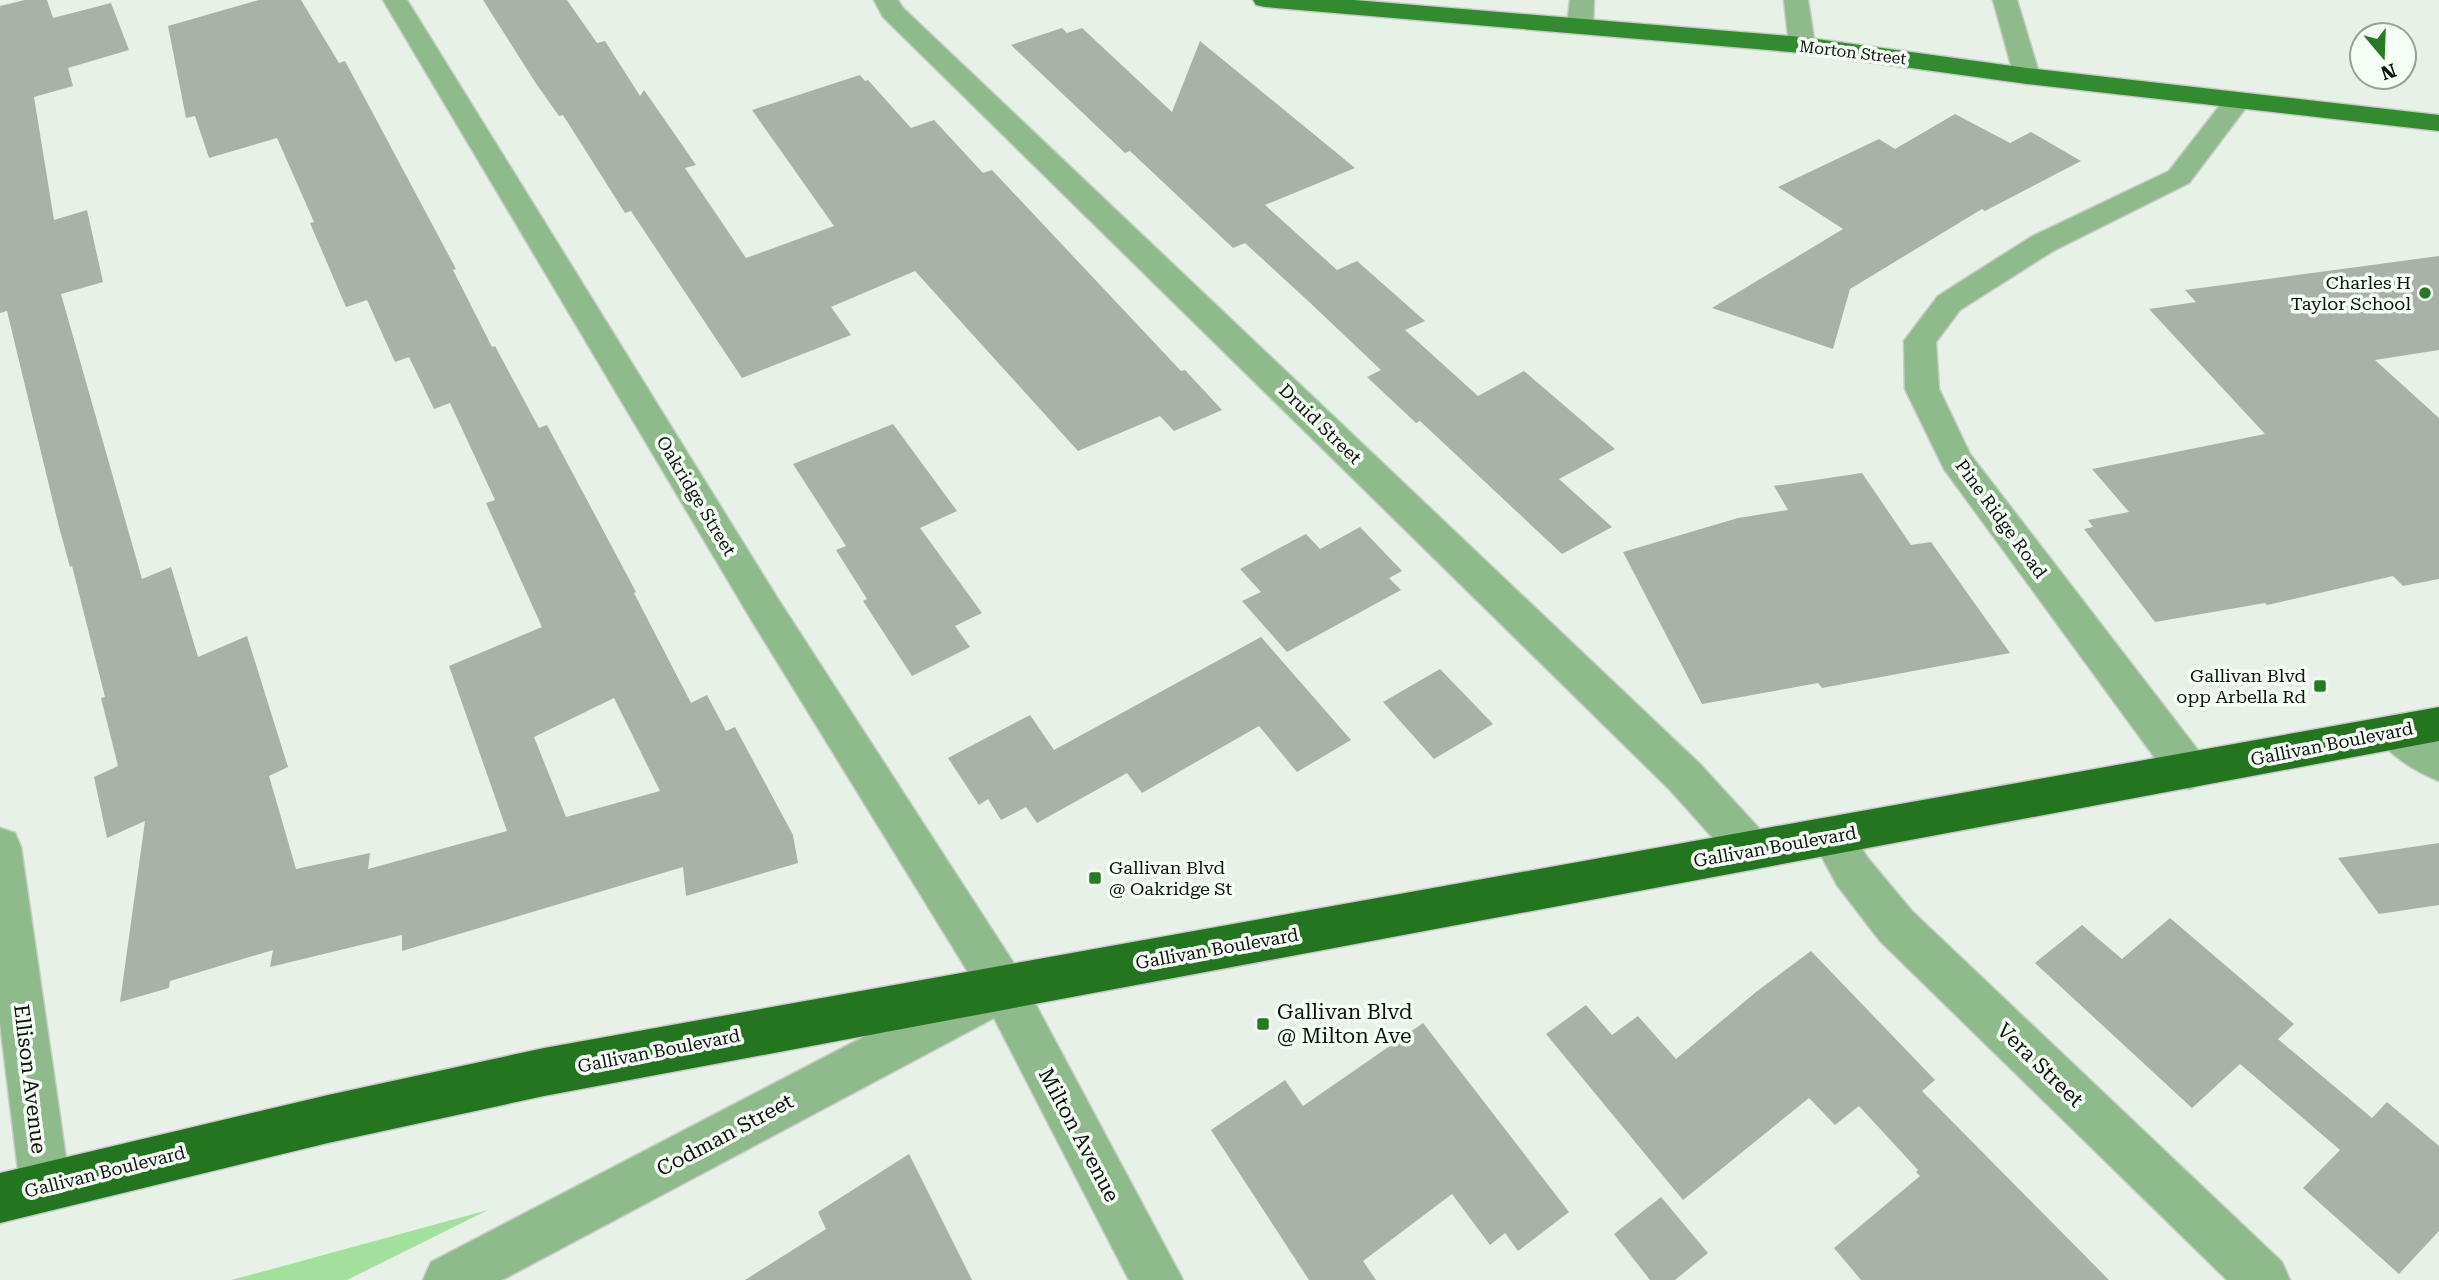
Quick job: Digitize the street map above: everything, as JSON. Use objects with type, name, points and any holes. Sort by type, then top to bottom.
[{"type":"highway","name":"Gallivan Boulevard","points":[[22,1192],[467,1088],[2439,724]]},
{"type":"main road","name":"Morton Street","points":[[1265,0],[1581,12],[2027,76],[2439,123]]},
{"type":"street","name":"Oakridge Street","points":[[395,0],[757,598],[997,977],[1001,989]]},
{"type":"street","name":"Druid Street","points":[[886,0],[892,12],[1685,777],[1752,851]]},
{"type":"street","points":[[1796,0],[1802,45]]},
{"type":"street","points":[[2005,0],[2027,76]]},
{"type":"street","name":"Pine Ridge Road","points":[[2189,771],[1956,460],[1922,389],[1920,341],[1949,303],[2042,244],[2179,177],[2238,101]]},
{"type":"street","points":[[2395,732],[2439,763]]},
{"type":"street","name":"Vera Street","points":[[1832,837],[1852,871],[1896,926],[2264,1280]]},
{"type":"street","name":"Ellison Avenue","points":[[0,847],[22,1192]]},
{"type":"street","name":"Codman Street","points":[[449,1280],[1001,989]]},
{"type":"street","name":"Milton Avenue","points":[[1001,989],[1157,1280]]},
{"type":"green space","points":[[488,1210],[347,1280],[231,1280],[254,1274]]},
{"type":"building","points":[[25,0],[47,0],[53,18],[111,3],[129,50],[68,68],[73,86],[34,97],[54,220],[87,210],[103,282],[61,294],[142,579],[171,567],[198,657],[247,636],[288,767],[269,776],[296,869],[370,853],[368,869],[507,831],[449,666],[542,627],[486,503],[495,500],[450,403],[434,409],[409,357],[395,362],[367,300],[346,307],[310,223],[314,222],[277,138],[209,158],[195,116],[186,118],[168,26],[259,0],[301,0],[339,63],[345,61],[456,269],[453,270],[492,347],[495,346],[539,428],[547,425],[636,592],[634,593],[691,703],[707,695],[726,731],[735,727],[793,835],[798,863],[686,896],[683,867],[402,951],[402,935],[270,967],[273,950],[170,981],[169,988],[120,1002],[145,821],[107,838],[94,777],[118,766],[101,698],[105,697],[72,566],[70,567],[59,527],[7,311],[0,313],[0,6]],"holes":[[[614,698],[660,791],[566,817],[534,737]]]},
{"type":"building","points":[[483,0],[567,0],[597,43],[605,41],[640,96],[644,90],[696,165],[685,168],[746,258],[834,226],[752,110],[860,75],[865,81],[868,80],[911,128],[934,120],[983,173],[992,170],[1181,371],[1185,370],[1222,410],[1174,431],[1160,416],[1078,451],[915,271],[831,307],[851,335],[742,378],[631,211],[625,213],[563,115],[559,116],[535,82]]},
{"type":"building","points":[[1062,28],[1067,33],[1082,28],[1172,112],[1200,41],[1355,168],[1265,205],[1337,270],[1357,261],[1425,321],[1405,330],[1478,396],[1524,371],[1615,449],[1559,479],[1612,527],[1562,554],[1420,421],[1416,423],[1367,377],[1381,370],[1306,299],[1245,243],[1233,248],[1130,151],[1125,153],[1011,45]]},
{"type":"building","points":[[1955,114],[2010,143],[2031,132],[2081,161],[1985,211],[1982,209],[1850,289],[1833,349],[1712,308],[1843,229],[1778,187],[1879,139],[1895,149]]},
{"type":"building","points":[[2439,256],[2439,350],[2375,360],[2439,418],[2439,579],[2403,586],[2393,576],[2267,605],[2265,603],[2155,622],[2084,529],[2093,527],[2088,520],[2129,512],[2092,469],[2265,434],[2149,309],[2196,302],[2185,290]]},
{"type":"building","points":[[893,424],[957,511],[920,528],[982,613],[955,626],[970,647],[912,676],[863,601],[867,599],[836,550],[846,546],[793,464]]},
{"type":"building","points":[[1862,473],[1911,545],[1931,542],[2010,653],[1822,688],[1818,683],[1702,704],[1623,552],[1738,518],[1788,510],[1774,486]]},
{"type":"building","points":[[1360,527],[1402,571],[1389,578],[1401,590],[1287,652],[1242,601],[1261,592],[1240,569],[1306,534],[1320,549]]},
{"type":"building","points":[[1261,637],[1351,740],[1297,772],[1259,726],[1142,793],[1127,773],[1037,823],[1026,807],[1001,820],[988,799],[979,805],[948,758],[1030,715],[1054,750]]},
{"type":"building","points":[[1440,669],[1493,724],[1434,759],[1383,702]]},
{"type":"building","points":[[2439,843],[2439,905],[2379,914],[2338,858]]},
{"type":"building","points":[[2170,918],[2294,1024],[2278,1039],[2372,1118],[2387,1102],[2439,1146],[2439,1231],[2399,1274],[2303,1188],[2340,1150],[2240,1064],[2192,1108],[2035,963],[2082,925],[2122,959]]},
{"type":"building","points":[[1811,951],[1935,1080],[1922,1091],[2109,1280],[1861,1280],[1834,1248],[1920,1176],[1916,1172],[1918,1170],[1859,1106],[1835,1125],[1809,1098],[1683,1200],[1546,1034],[1586,1005],[1612,1035],[1638,1016],[1676,1059],[1756,992]]},
{"type":"building","points":[[1423,1023],[1569,1212],[1518,1251],[1505,1233],[1490,1245],[1452,1194],[1363,1261],[1376,1280],[1309,1280],[1211,1130],[1285,1080],[1303,1106]]},
{"type":"building","points":[[909,1154],[972,1280],[745,1280],[826,1229],[818,1212]]},
{"type":"building","points":[[1661,1197],[1708,1253],[1675,1280],[1650,1280],[1614,1234]]},
{"type":"place","name":"Charles H Taylor School","points":[[2425,293]]},
{"type":"place","name":"Gallivan Blvd opp Arbella Rd","points":[[2320,686]]},
{"type":"place","name":"Gallivan Blvd @ Oakridge St","points":[[1095,878]]},
{"type":"place","name":"Gallivan Blvd @ Milton Ave","points":[[1263,1024]]}]
